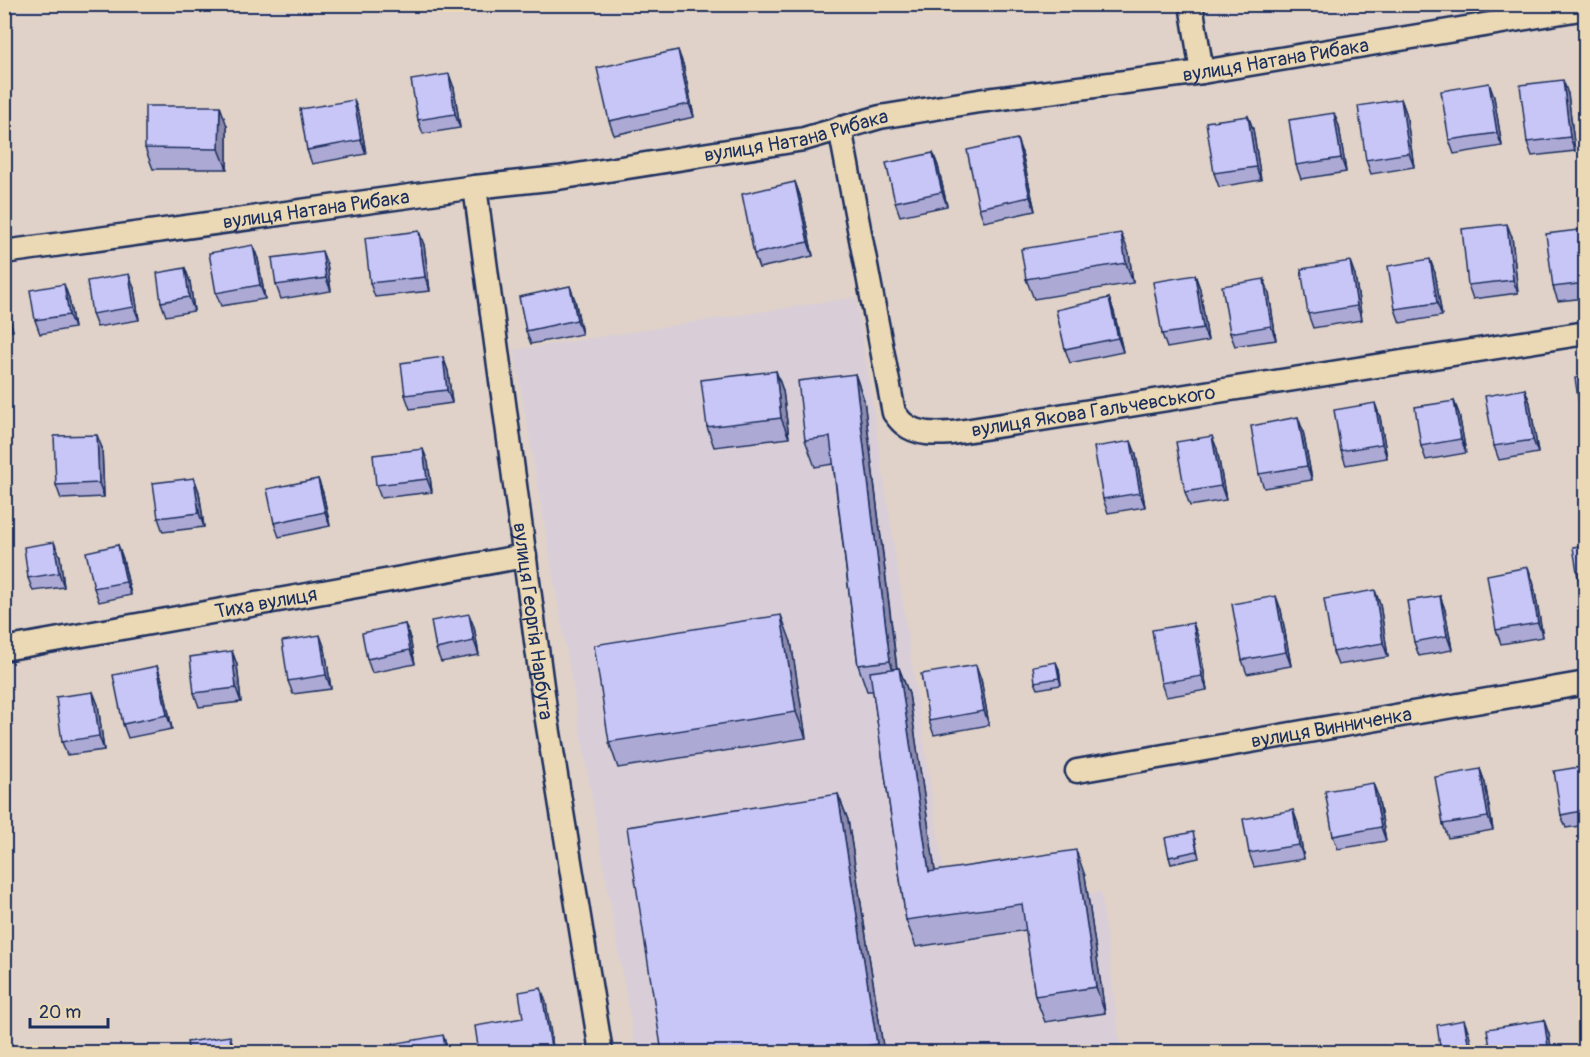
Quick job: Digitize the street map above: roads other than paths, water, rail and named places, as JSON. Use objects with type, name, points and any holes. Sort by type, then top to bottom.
[{"type":"street","points":[[1191,4],[1202,72]]},
{"type":"street","name":"вулиця Натана Рибака","points":[[4,252],[475,187],[558,178],[804,139],[880,117],[980,101],[1202,72],[1515,11],[1586,8]]},
{"type":"street","name":"вулиця Якова Гальчевського","points":[[840,128],[894,413],[904,424],[917,431],[932,434],[952,433],[1586,333]]},
{"type":"street","name":"вулиця Георгія Нарбута","points":[[475,187],[546,708],[601,1053]]},
{"type":"street","name":"Тиха вулиця","points":[[4,649],[525,556]]},
{"type":"street","name":"вулиця Винниченка","points":[[1077,771],[1586,683]]}]
